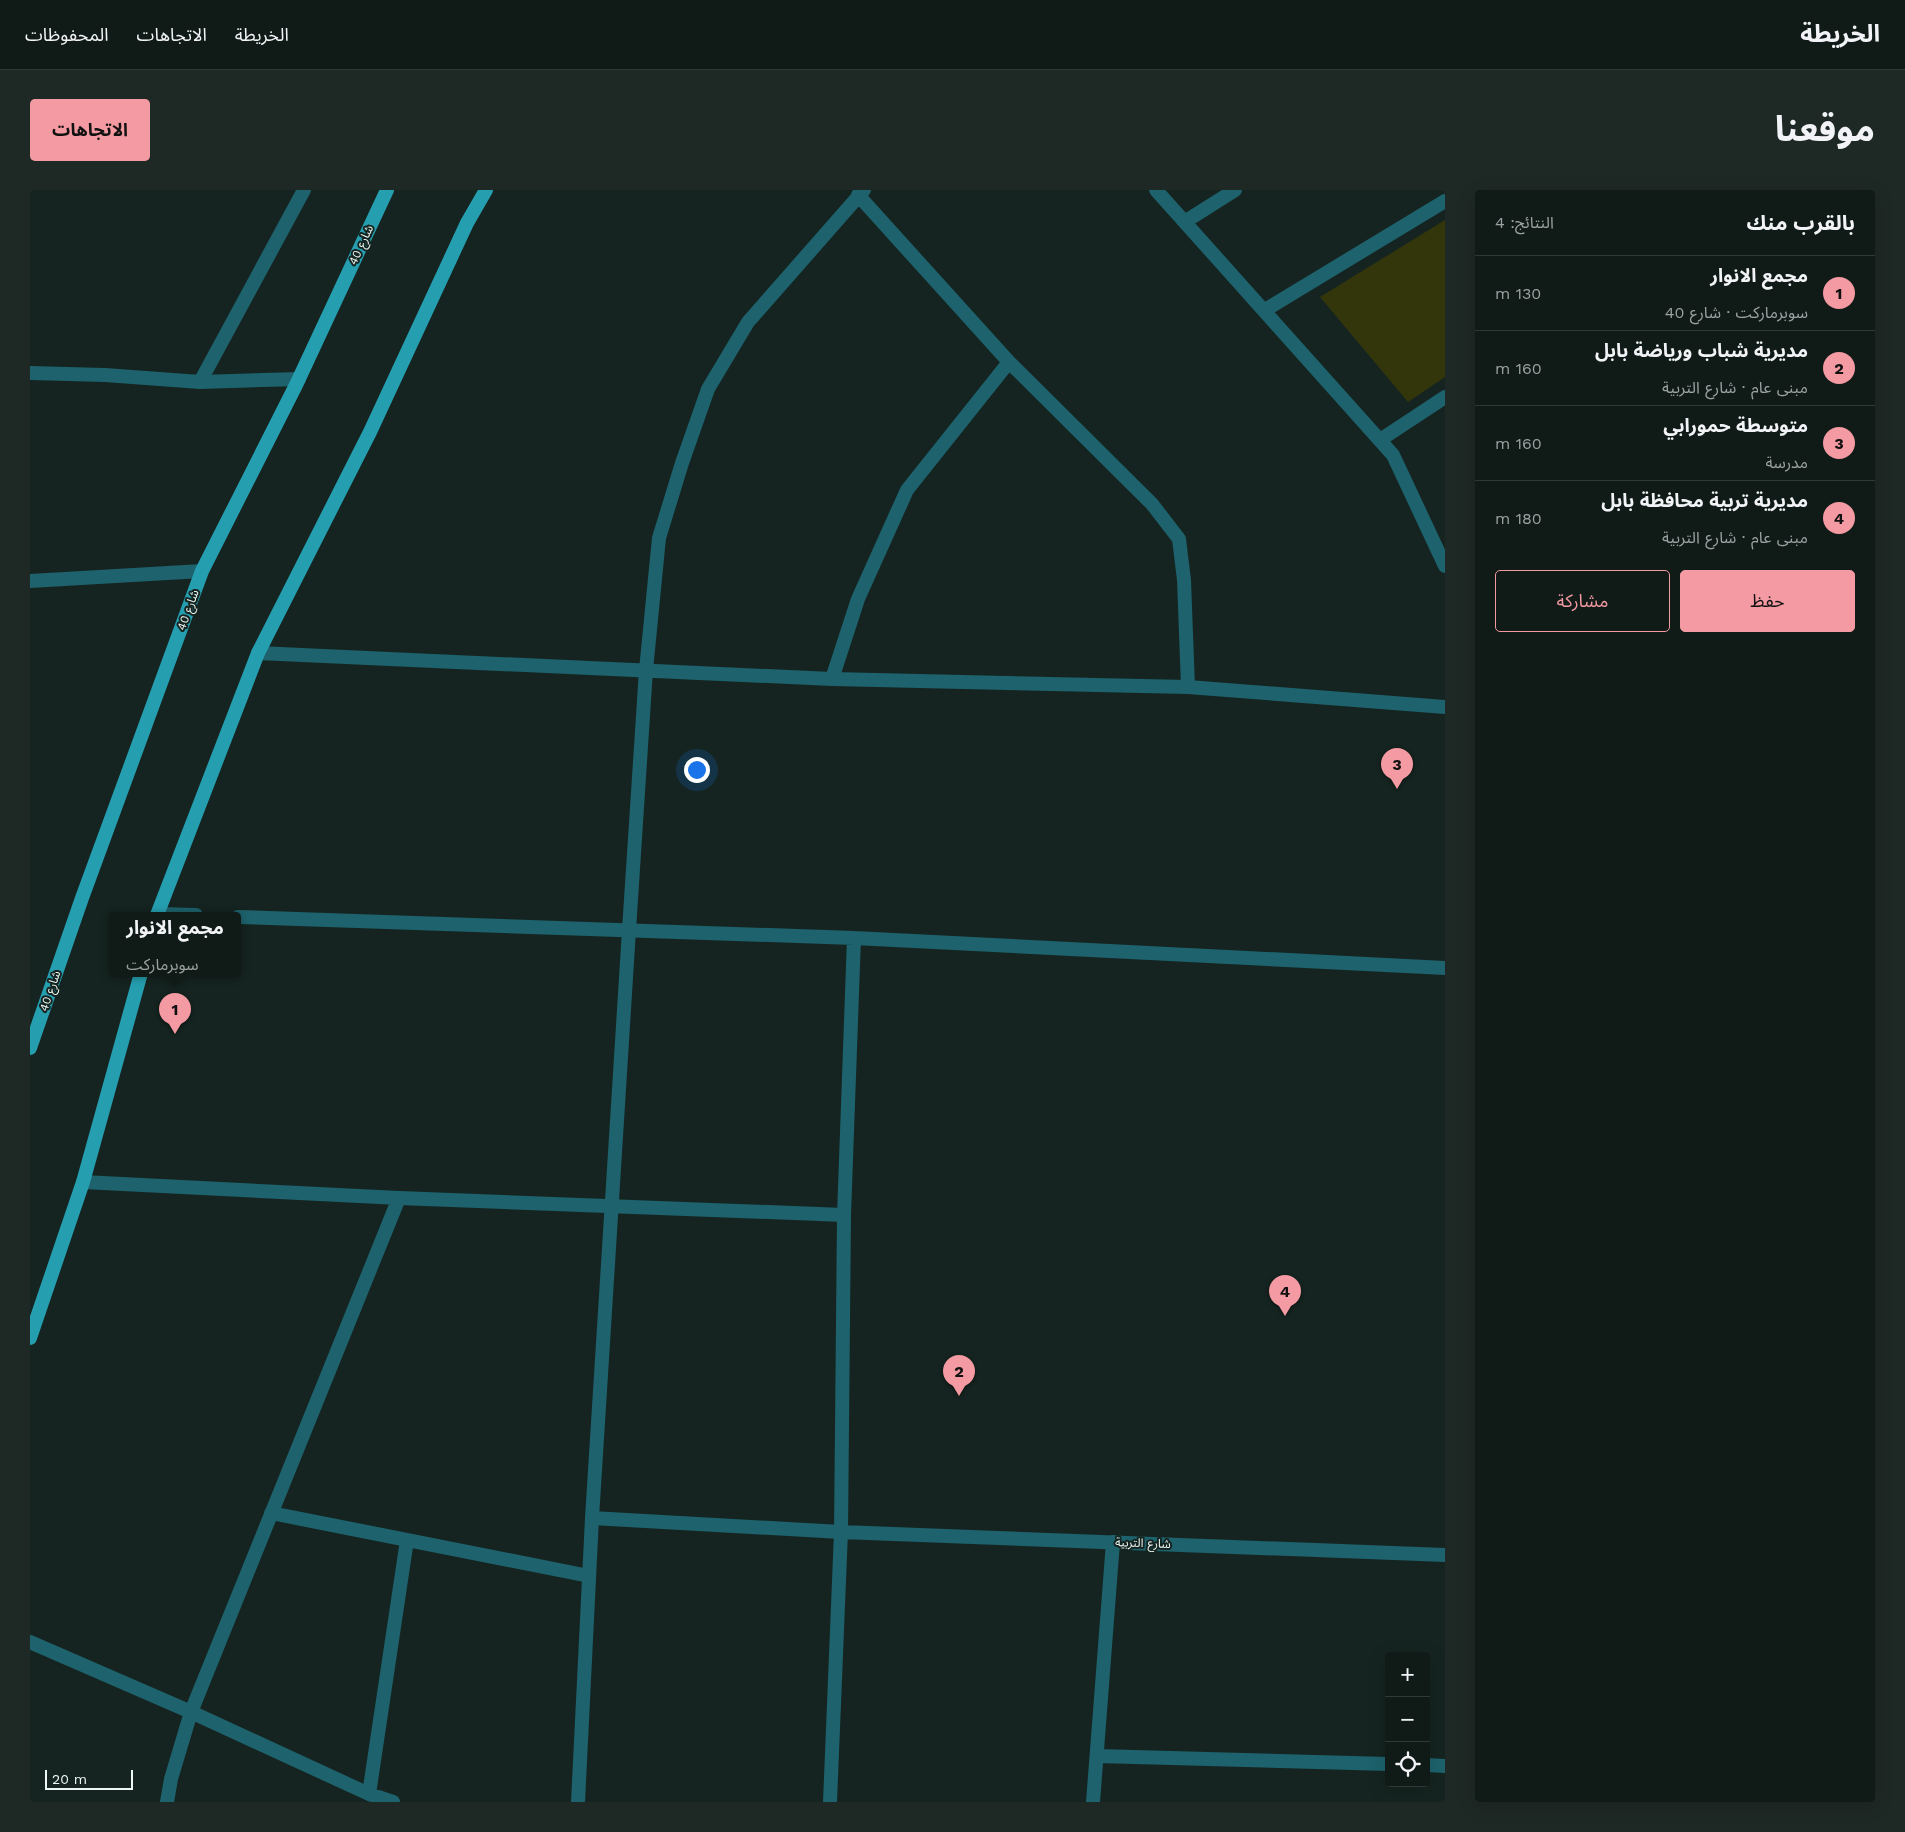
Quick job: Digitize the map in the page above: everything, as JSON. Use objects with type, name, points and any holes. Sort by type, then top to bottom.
[{"type":"main road","name":"شارع 40","points":[[30,1048],[85,888],[202,571],[299,379],[387,190]]},
{"type":"main road","points":[[159,912],[258,653],[370,432],[467,223],[486,190]]},
{"type":"main road","points":[[30,1338],[83,1182],[140,977]]},
{"type":"street","points":[[200,382],[304,190]]},
{"type":"street","points":[[1156,190],[1186,221],[1393,455],[1445,566]]},
{"type":"street","points":[[1186,221],[1235,190]]},
{"type":"street","points":[[578,1802],[592,1518],[629,930],[646,670],[660,538],[682,463],[708,388],[748,322],[861,193],[1009,362],[1152,504],[1178,539],[1184,580],[1188,687]]},
{"type":"street","points":[[1265,310],[1445,200]]},
{"type":"street","points":[[832,679],[858,600],[907,490],[1009,362]]},
{"type":"street","points":[[30,373],[106,375],[200,382],[299,379]]},
{"type":"street","points":[[1380,440],[1445,397]]},
{"type":"street","points":[[30,581],[202,571]]},
{"type":"street","points":[[258,653],[832,679],[1188,687],[1445,707]]},
{"type":"street","points":[[241,917],[854,938],[1445,968]]},
{"type":"street","points":[[830,1802],[841,1532],[844,1215],[854,938]]},
{"type":"street","points":[[83,1182],[399,1198],[844,1215]]},
{"type":"street","points":[[167,1802],[171,1778],[191,1712],[399,1198]]},
{"type":"street","points":[[272,1513],[589,1576]]},
{"type":"street","name":"شارع التربية","points":[[592,1518],[841,1532],[1445,1555]]},
{"type":"street","points":[[370,1794],[407,1540]]},
{"type":"street","points":[[1093,1802],[1113,1542]]},
{"type":"street","points":[[30,1642],[191,1712],[370,1794],[392,1802]]},
{"type":"street","points":[[1097,1756],[1385,1764]]},
{"type":"street","points":[[1430,1765],[1445,1766]]},
{"type":"shaded area","points":[[1445,220],[1445,377],[1408,402],[1320,297]]},
{"type":"place","name":"متوسطة حمورابي","points":[[1397,789]]},
{"type":"place","name":"مجمع الانوار","points":[[175,1034]]},
{"type":"place","name":"مديرية تربية محافظة بابل","points":[[1285,1316]]},
{"type":"place","name":"مديرية شباب ورياضة بابل","points":[[959,1396]]}]
